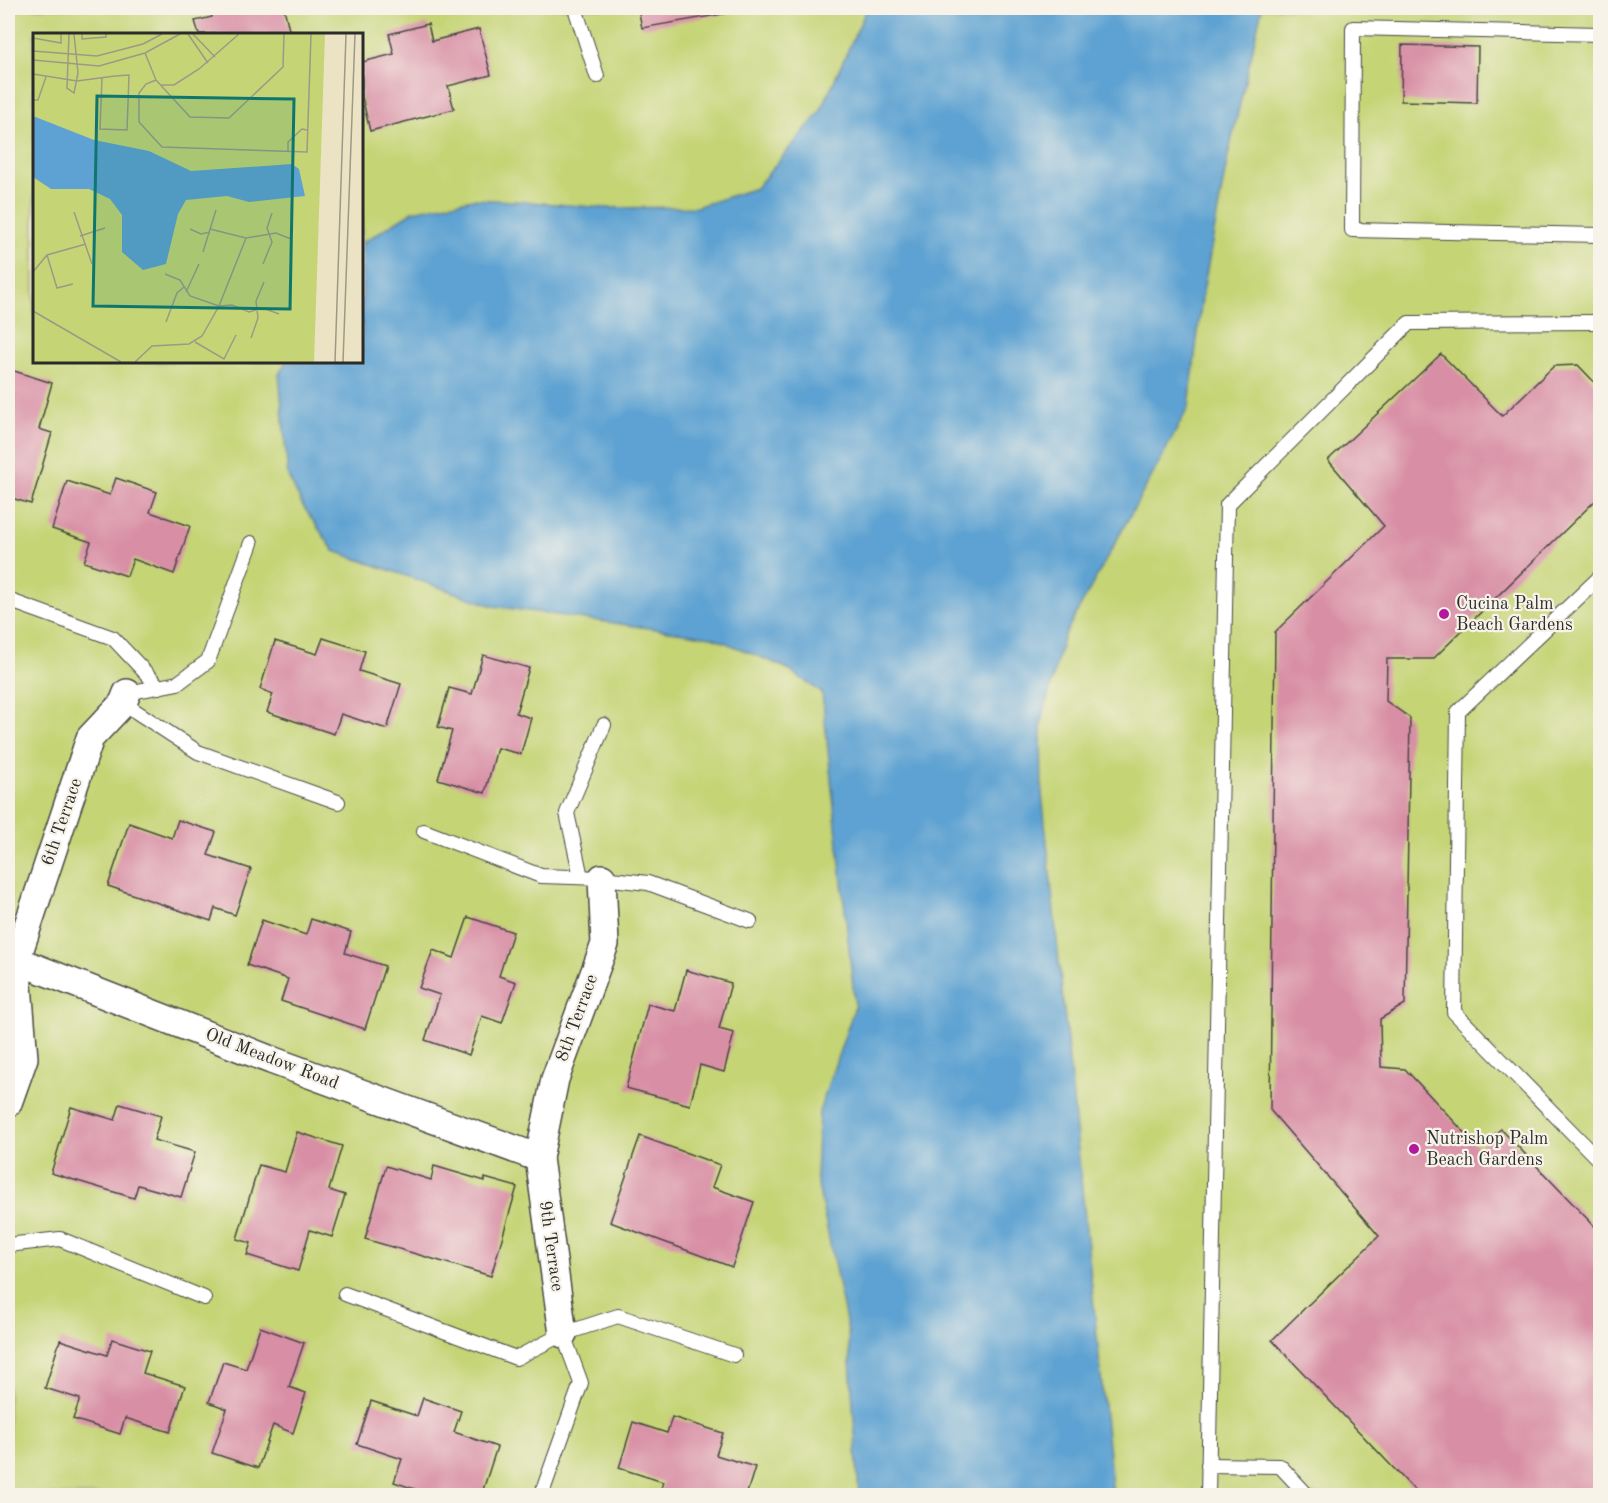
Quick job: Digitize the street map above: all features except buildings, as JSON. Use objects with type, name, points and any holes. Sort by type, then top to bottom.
[{"type":"street","name":"6th Terrace","points":[[12,959],[90,738],[125,698]]},
{"type":"street","name":"8th Terrace","points":[[538,1158],[555,1079],[605,944],[592,878]]},
{"type":"street","points":[[8,1102],[24,1058],[12,959]]},
{"type":"street","name":"Old Meadow Road","points":[[12,959],[271,1060],[538,1158]]},
{"type":"street","name":"9th Terrace","points":[[538,1158],[563,1334]]},
{"type":"lane","points":[[575,8],[597,76]]},
{"type":"lane","points":[[1600,34],[1353,28],[1352,230],[1600,235]]},
{"type":"lane","points":[[1208,1496],[1227,505],[1409,323],[1600,322]]},
{"type":"lane","points":[[125,698],[178,683],[208,661],[251,543]]},
{"type":"lane","points":[[1600,577],[1458,712],[1454,1012],[1600,1161]]},
{"type":"lane","points":[[8,600],[113,638],[159,687]]},
{"type":"lane","points":[[125,698],[198,752],[339,802]]},
{"type":"lane","points":[[592,878],[567,813],[604,726]]},
{"type":"lane","points":[[424,831],[541,876],[648,883],[750,921]]},
{"type":"lane","points":[[8,1245],[60,1239],[204,1298]]},
{"type":"lane","points":[[345,1294],[516,1358],[563,1334],[618,1316],[734,1355]]},
{"type":"lane","points":[[541,1496],[581,1383],[563,1334]]},
{"type":"lane","points":[[1208,1465],[1280,1466],[1308,1496]]},
{"type":"green space","points":[[8,8],[1600,8],[1600,1495],[8,1495]]},
{"type":"water","points":[[867,8],[1262,8],[1228,156],[1202,297],[1189,406],[1063,638],[1041,724],[1042,793],[1113,1495],[859,1495],[848,1331],[816,1176],[819,1112],[855,1006],[822,693],[784,667],[712,637],[493,606],[334,551],[303,506],[288,476],[279,374],[285,363],[363,363],[363,242],[413,211],[473,199],[605,208],[696,207],[756,188],[820,112]]},
{"type":"place","name":"Cucina Palm Beach Gardens","points":[[1444,614]]},
{"type":"place","name":"Nutrishop Palm Beach Gardens","points":[[1414,1149]]}]
